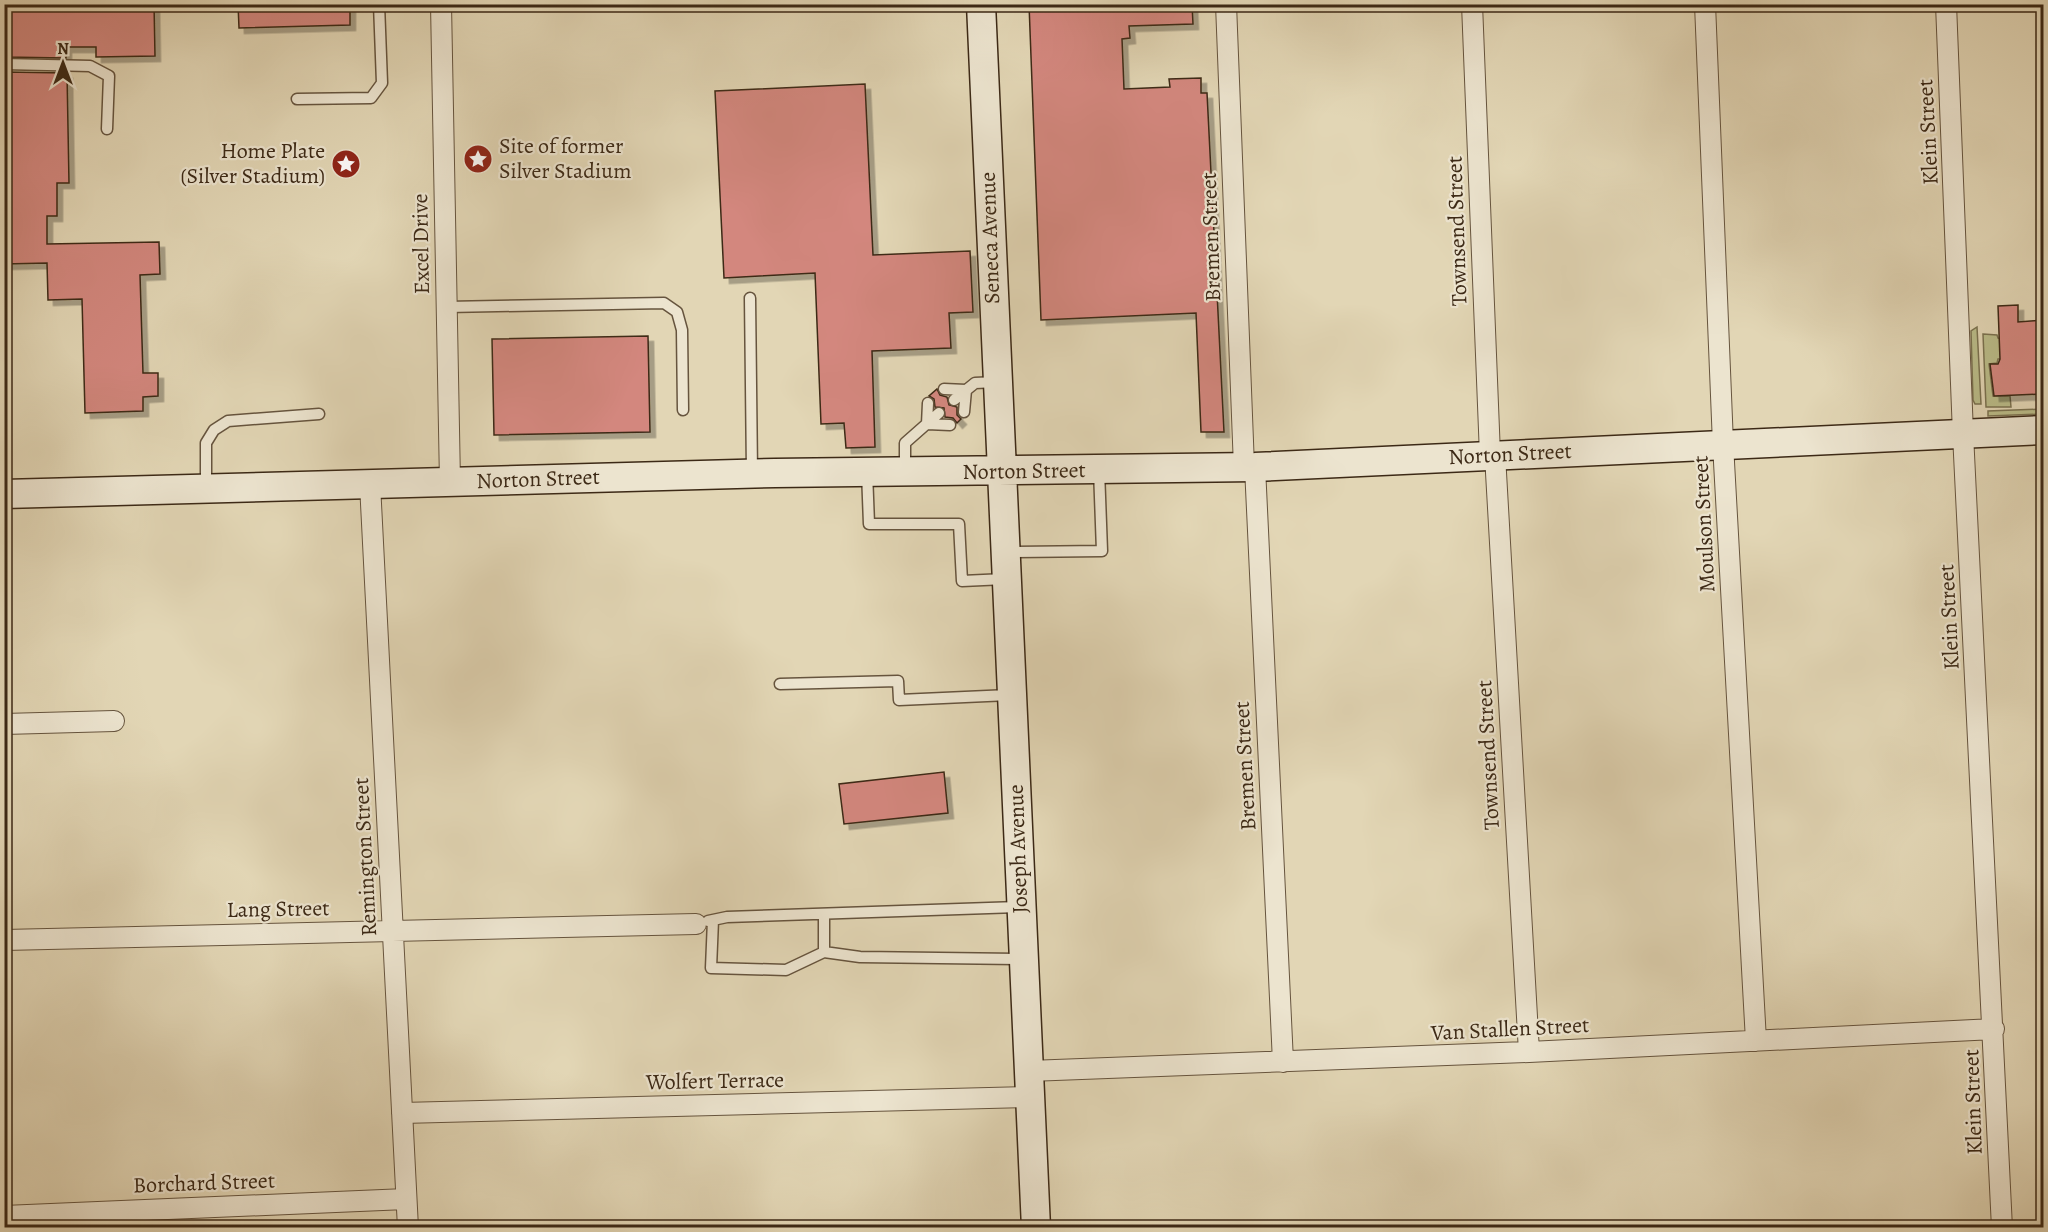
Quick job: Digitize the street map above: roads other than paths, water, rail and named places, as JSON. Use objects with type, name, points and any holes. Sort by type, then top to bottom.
[{"type":"main road","name":"Seneca Avenue","points":[[981,4],[999,471]]},
{"type":"main road","name":"Norton Street","points":[[4,494],[753,473],[1249,467],[2043,430]]},
{"type":"main road","name":"Joseph Avenue","points":[[999,471],[1006,566],[1036,1227]]},
{"type":"street","name":"Excel Drive","points":[[441,4],[450,482]]},
{"type":"street","name":"Bremen Street","points":[[1226,4],[1249,467],[1283,1062]]},
{"type":"street","name":"Townsend Street","points":[[1472,4],[1493,455],[1529,1052]]},
{"type":"street","name":"Moulson Street","points":[[1705,4],[1724,444],[1756,1041]]},
{"type":"street","name":"Klein Street","points":[[1946,4],[1963,434],[2002,1227]]},
{"type":"street","name":"Remington Street","points":[[370,484],[408,1227]]},
{"type":"street","points":[[4,724],[114,721]]},
{"type":"street","name":"Lang Street","points":[[4,940],[705,922]]},
{"type":"street","name":"Van Stallen Street","points":[[1029,1084],[1283,1062],[1994,1029]]},
{"type":"street","name":"Wolfert Terrace","points":[[402,1113],[1029,1084]]},
{"type":"street","name":"Borchard Street","points":[[4,1216],[406,1199]]},
{"type":"lane","points":[[297,99],[371,98],[382,83],[380,4]]},
{"type":"lane","points":[[4,64],[90,66],[109,76],[107,129]]},
{"type":"lane","points":[[750,298],[753,473]]},
{"type":"lane","points":[[447,307],[664,303],[677,312],[682,330],[683,410]]},
{"type":"lane","points":[[954,400],[975,383],[996,382]]},
{"type":"lane","points":[[944,389],[966,390]]},
{"type":"lane","points":[[964,412],[966,390]]},
{"type":"lane","points":[[927,424],[928,403]]},
{"type":"lane","points":[[206,489],[206,443],[214,430],[228,421],[319,414]]},
{"type":"lane","points":[[905,472],[905,443],[939,414]]},
{"type":"lane","points":[[927,424],[950,425]]},
{"type":"lane","points":[[867,472],[869,524],[959,524],[962,581],[1006,566],[1102,551],[1100,470]]},
{"type":"lane","points":[[780,684],[898,681],[898,700],[1012,695]]},
{"type":"lane","points":[[1021,907],[727,917],[705,922],[711,968],[786,970],[824,952],[860,957],[1023,959]]},
{"type":"lane","points":[[824,914],[824,952]]},
{"type":"place","name":"Site of former Silver Stadium","points":[[478,159]]},
{"type":"place","name":"Home Plate (Silver Stadium)","points":[[346,164]]}]
